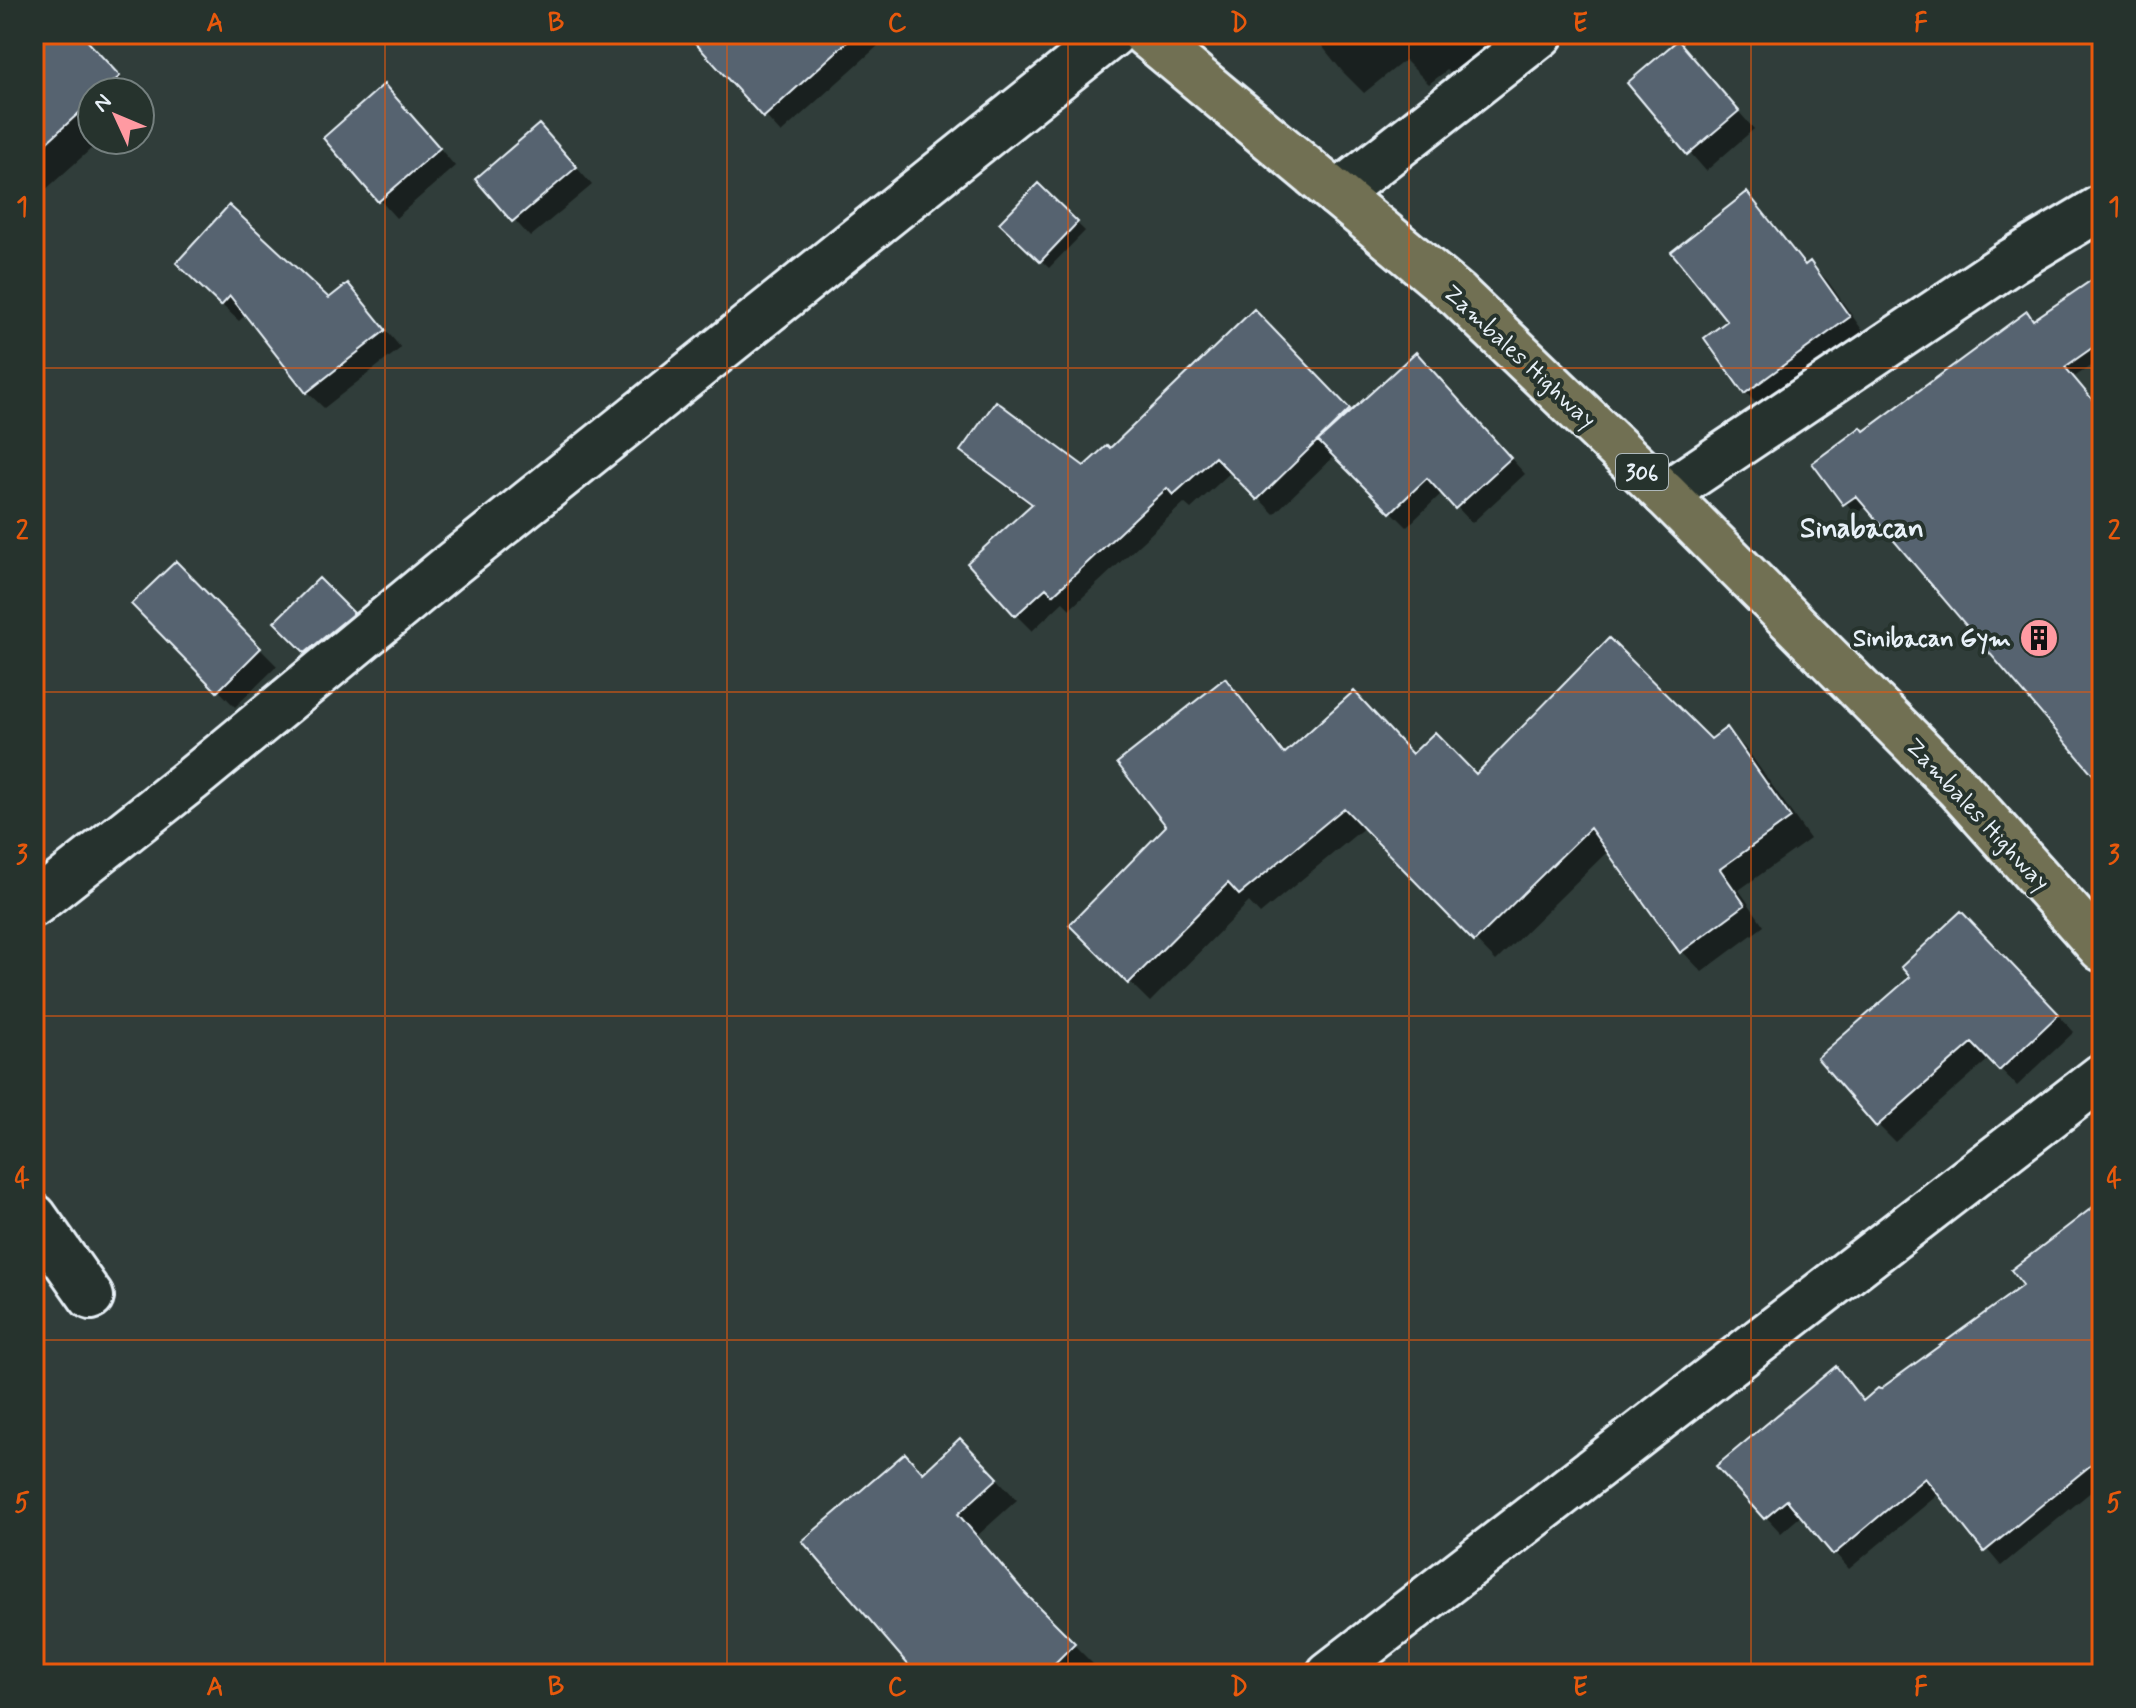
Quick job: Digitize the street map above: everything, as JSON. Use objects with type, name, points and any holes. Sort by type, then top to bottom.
[{"type":"main road","name":"Zambales Highway","points":[[1145,34],[1458,295],[1665,494],[1959,789],[2102,949]]},
{"type":"street","points":[[34,904],[1113,34]]},
{"type":"street","points":[[1337,194],[1541,34]]},
{"type":"street","points":[[1665,494],[2012,261],[2102,207]]},
{"type":"street","points":[[1329,1674],[2102,1076]]},
{"type":"street","points":[[34,1216],[91,1297]]},
{"type":"building","points":[[34,34],[81,34],[120,76],[76,76],[76,116],[34,154]]},
{"type":"building","points":[[687,34],[856,34],[763,118]]},
{"type":"building","points":[[1678,40],[1739,111],[1687,155],[1627,83]]},
{"type":"building","points":[[384,84],[440,148],[378,202],[323,138]]},
{"type":"building","points":[[539,124],[577,167],[512,222],[475,179]]},
{"type":"building","points":[[1038,183],[1078,222],[1040,262],[999,223]]},
{"type":"building","points":[[1747,192],[1805,265],[1810,261],[1850,317],[1744,394],[1704,338],[1727,321],[1671,252]]},
{"type":"building","points":[[229,205],[329,298],[348,283],[386,330],[306,393],[230,296],[221,306],[176,263]]},
{"type":"building","name":"Sinibacan Gym","points":[[2102,273],[2102,341],[2065,367],[2102,411],[2102,785],[1856,496],[1843,505],[1812,463],[1861,427],[1864,431],[2027,311],[2033,320]]},
{"type":"building","points":[[1254,309],[1350,409],[1257,500],[1215,457],[1173,495],[1167,488],[1053,595],[1046,588],[1015,616],[967,563],[1032,504],[960,451],[996,401],[1084,466],[1107,445],[1110,448]]},
{"type":"building","points":[[1416,352],[1511,458],[1455,509],[1427,478],[1390,513],[1318,441]]},
{"type":"building","points":[[176,561],[261,648],[217,692],[131,604]]},
{"type":"building","points":[[319,578],[354,613],[305,653],[274,622]]},
{"type":"building","points":[[1609,638],[1711,739],[1727,727],[1791,818],[1720,869],[1745,905],[1680,953],[1590,828],[1474,942],[1344,808],[1239,895],[1228,883],[1128,984],[1069,925],[1166,826],[1117,763],[1225,678],[1284,754],[1354,691],[1412,754],[1435,732],[1476,774]]},
{"type":"building","points":[[1961,911],[2059,1014],[1999,1071],[1972,1043],[1876,1127],[1817,1058],[1910,977],[1901,967]]},
{"type":"building","points":[[2102,1200],[2102,1456],[1984,1552],[1925,1478],[1833,1555],[1787,1500],[1764,1519],[1716,1466],[1836,1366],[1863,1401],[2023,1285],[2011,1270]]},
{"type":"building","points":[[960,1438],[998,1478],[958,1514],[1026,1594],[1075,1643],[1044,1674],[916,1674],[802,1541],[905,1453],[923,1473]]},
{"type":"place","name":"Sinibacan Gym","points":[[2039,638]]},
{"type":"district","name":"Sinabacan","points":[[1862,527]]}]
